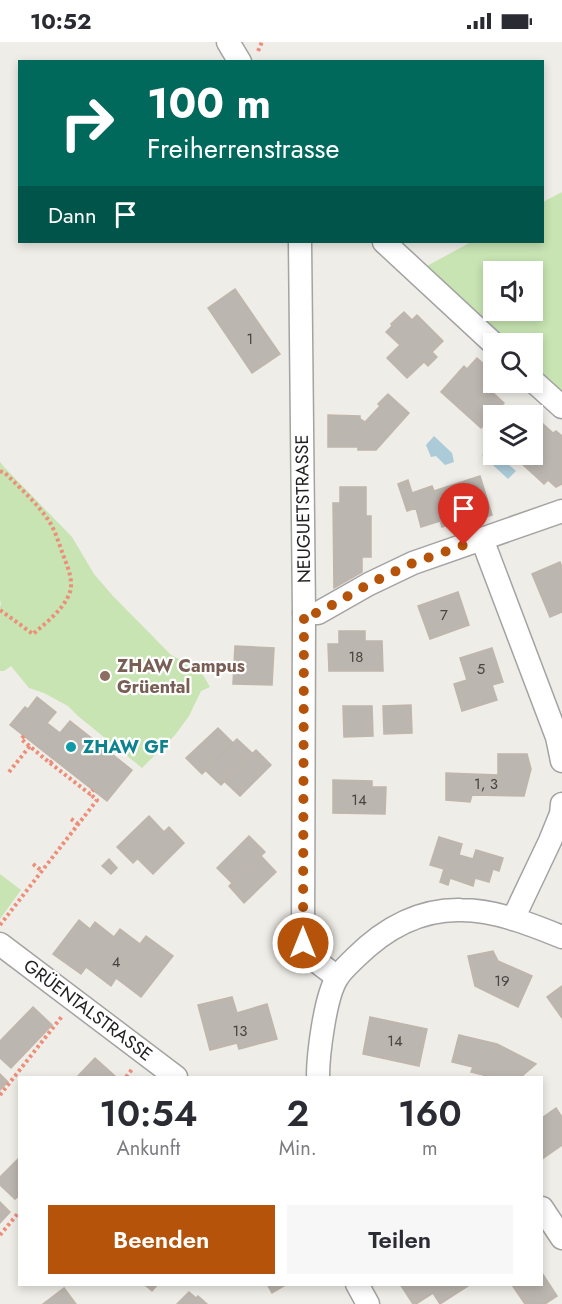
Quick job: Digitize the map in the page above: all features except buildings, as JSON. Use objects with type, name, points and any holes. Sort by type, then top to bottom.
[{"type":"street","points":[[228,42],[239,60]]},
{"type":"street","name":"NEUGUETSTRASSE","points":[[300,243],[304,613],[303,943],[316,961],[337,977]]},
{"type":"street","points":[[385,243],[483,334]]},
{"type":"street","points":[[543,390],[562,407]]},
{"type":"street","points":[[304,613],[318,613],[369,584],[413,563],[562,511]]},
{"type":"street","points":[[482,539],[557,736],[562,761]]},
{"type":"street","points":[[513,919],[550,841],[561,814],[562,804]]},
{"type":"street","points":[[318,1076],[327,1010],[337,977],[377,938],[394,927],[424,915],[461,910],[513,919],[562,937]]},
{"type":"street","name":"GRÜENTALSTRASSE","points":[[0,944],[175,1076]]},
{"type":"street","points":[[543,1210],[562,1238]]},
{"type":"street","points":[[358,1286],[368,1304]]},
{"type":"path","points":[[0,471],[5,473],[36,504],[50,522],[69,571],[71,583],[64,603],[53,617],[33,634],[0,610]]},
{"type":"path","points":[[0,925],[97,800],[92,792],[21,739],[24,736]]},
{"type":"path","points":[[9,772],[30,746]]},
{"type":"path","points":[[71,819],[78,824]]},
{"type":"path","points":[[33,864],[42,871]]},
{"type":"path","points":[[0,1095],[75,1000]]},
{"type":"path","points":[[0,1235],[18,1213]]},
{"type":"green space","points":[[562,192],[562,392],[543,374],[543,333],[499,333],[486,321],[543,321],[543,261],[483,261],[483,318],[427,266],[469,243],[544,243],[544,201]]},
{"type":"green space","points":[[0,462],[72,537],[94,574],[112,595],[171,655],[200,670],[210,687],[201,691],[189,716],[175,735],[142,768],[68,706],[29,688],[11,666],[0,671]]},
{"type":"green space","points":[[0,874],[21,890],[0,919]]},
{"type":"water","points":[[434,436],[452,453],[454,462],[445,465],[436,456],[431,457],[426,445]]},
{"type":"water","points":[[493,465],[509,465],[516,471],[508,479]]},
{"type":"place","name":"ZHAW Campus Grüental","points":[[105,676]]},
{"type":"place","name":"ZHAW GF","points":[[71,747]]},
{"type":"route","points":[[303,943],[304,613],[318,613],[369,584],[413,563],[464,545]]}]
